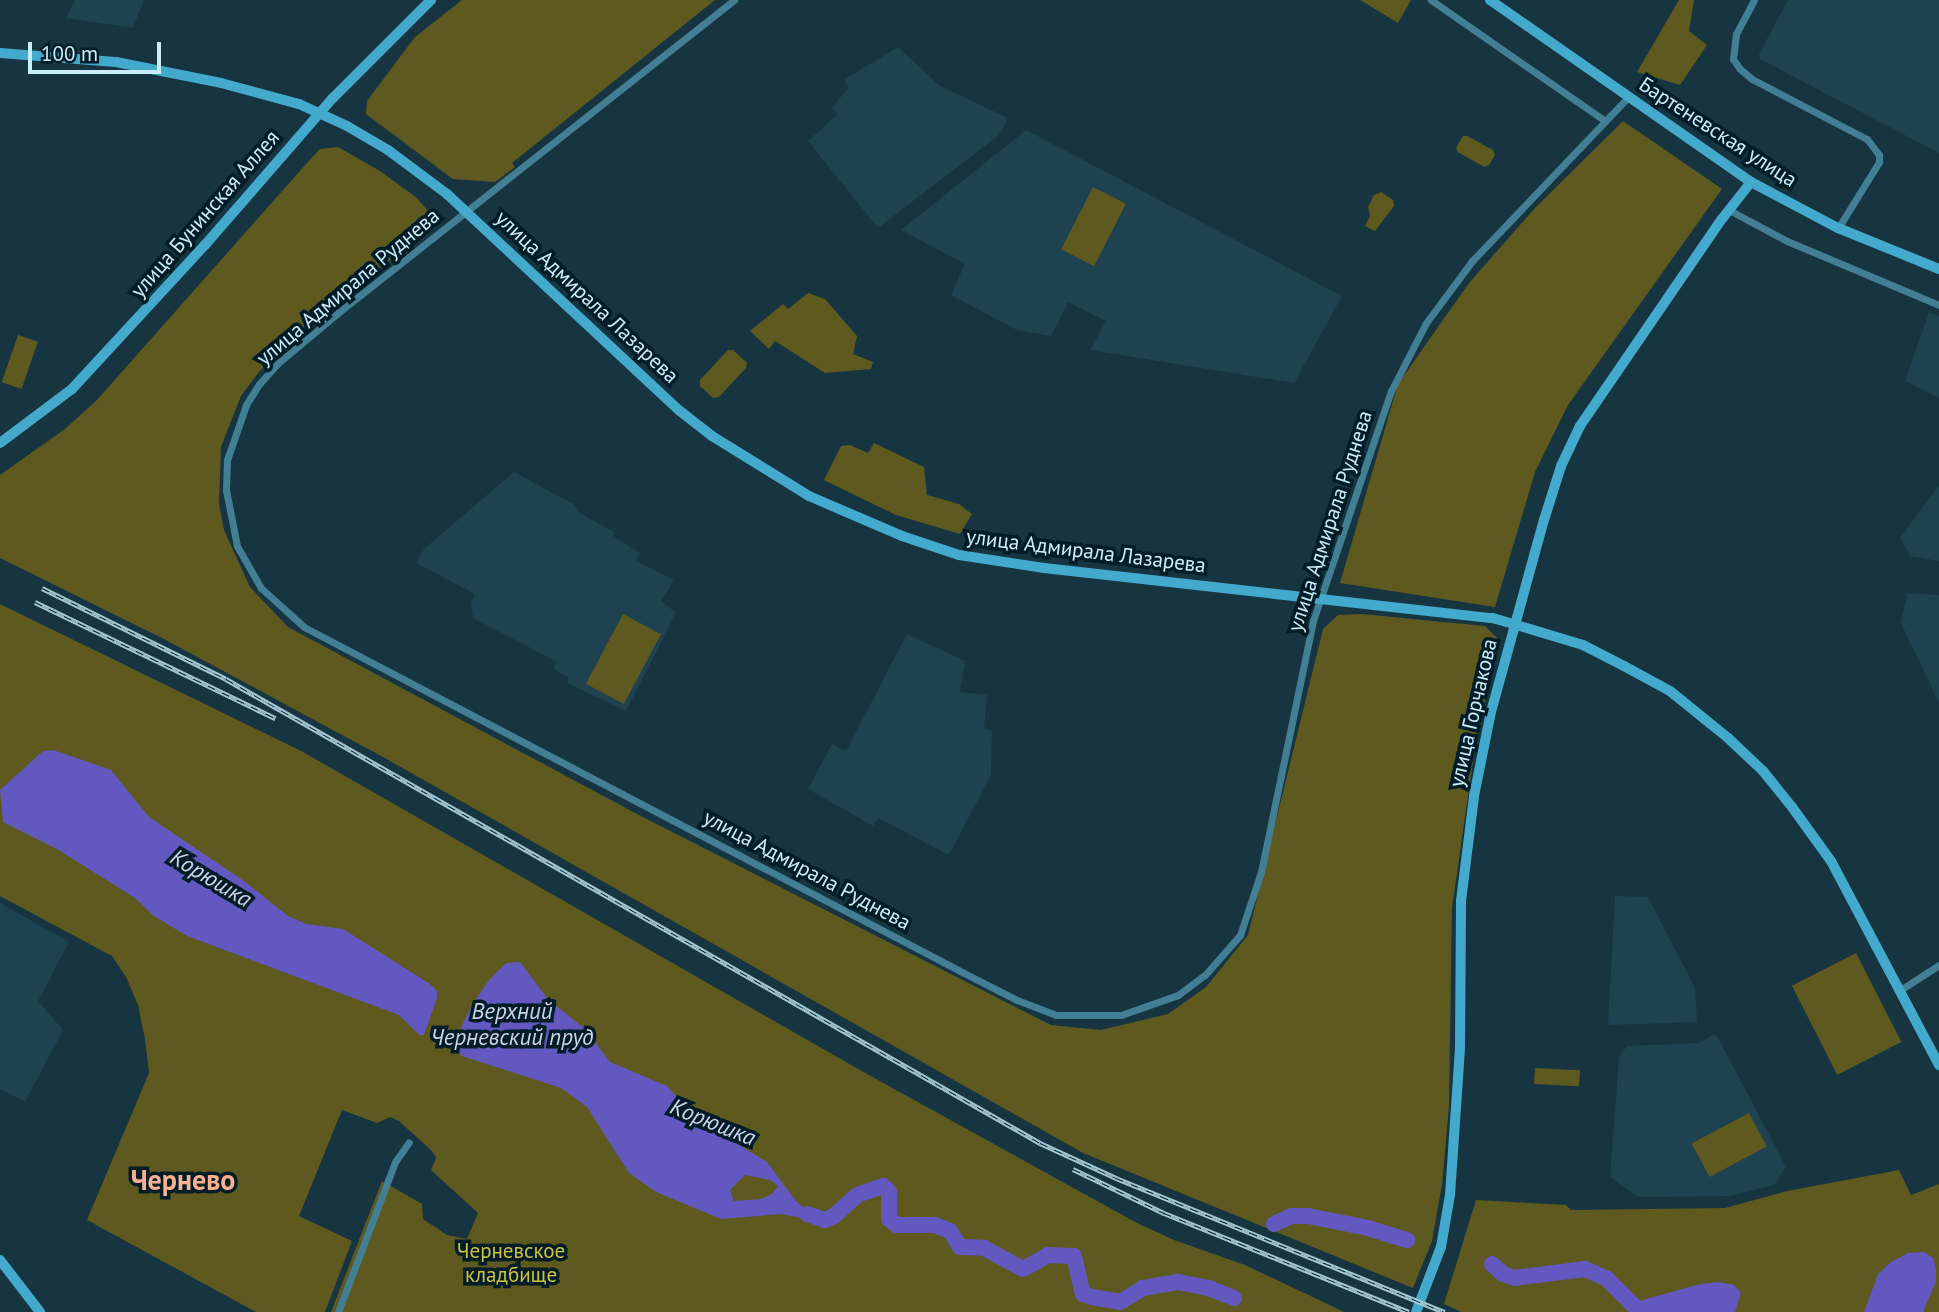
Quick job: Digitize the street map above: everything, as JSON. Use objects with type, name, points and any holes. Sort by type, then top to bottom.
[{"type":"street","name":"улица Бунинская Аллея","points":[[0,443],[72,389],[205,246],[320,113],[414,14],[431,0]]},
{"type":"street","name":"улица Адмирала Руднева","points":[[734,0],[278,363],[259,384],[246,405],[227,460],[226,491],[237,546],[261,588],[304,626],[1030,1006],[1056,1015],[1121,1015],[1151,1007],[1178,995],[1205,975],[1240,935],[1261,872],[1313,621],[1391,391],[1426,323],[1472,261],[1628,97]]},
{"type":"street","points":[[1431,0],[1605,121]]},
{"type":"street","name":"Бартеневская улица","points":[[1490,0],[1751,183],[1838,228],[1939,269]]},
{"type":"street","points":[[1754,0],[1735,42],[1733,59],[1740,69],[1752,79],[1867,139],[1879,155],[1879,162],[1838,228]]},
{"type":"street","name":"улица Адмирала Лазарева","points":[[0,53],[125,64],[259,91],[320,113],[388,150],[467,212],[680,411],[712,436],[809,496],[848,515],[947,551],[987,560],[1321,599],[1433,609],[1514,623],[1583,645],[1624,666],[1670,691],[1728,738],[1763,771],[1831,861],[1939,1065]]},
{"type":"street","name":"улица Горчакова","points":[[1416,1312],[1446,1227],[1460,1048],[1461,901],[1468,838],[1482,751],[1514,623],[1568,449],[1619,366],[1751,183]]},
{"type":"street","points":[[1729,210],[1787,241],[1939,305]]},
{"type":"street","points":[[1900,990],[1939,965]]},
{"type":"street","points":[[338,1312],[395,1162],[410,1142]]},
{"type":"street","points":[[0,1260],[40,1312]]},
{"type":"shaded area","points":[[75,0],[144,0],[133,28],[66,18]]},
{"type":"shaded area","points":[[1788,0],[1939,0],[1939,153],[1760,59],[1759,54]]},
{"type":"shaded area","points":[[898,47],[940,86],[1008,118],[999,135],[878,228],[808,141],[838,114],[832,108],[849,87],[844,80]]},
{"type":"shaded area","points":[[1026,130],[1342,296],[1294,383],[1090,350],[1106,321],[1068,302],[1051,336],[1017,330],[951,295],[965,264],[901,230]]},
{"type":"shaded area","points":[[1929,312],[1939,316],[1939,398],[1905,381]]},
{"type":"shaded area","points":[[514,472],[575,505],[578,512],[614,532],[613,536],[640,553],[636,561],[674,580],[661,601],[676,613],[626,711],[567,683],[569,678],[554,669],[557,662],[473,618],[471,603],[475,594],[416,563],[424,549]]},
{"type":"shaded area","points":[[1939,485],[1939,561],[1910,556],[1900,538]]},
{"type":"shaded area","points":[[1907,593],[1939,595],[1939,703],[1901,623]]},
{"type":"shaded area","points":[[907,634],[965,661],[960,692],[987,695],[984,728],[992,731],[991,775],[949,855],[878,818],[873,826],[808,789],[832,744],[846,751]]},
{"type":"shaded area","points":[[1615,896],[1648,897],[1695,988],[1697,1022],[1608,1025]]},
{"type":"shaded area","points":[[0,903],[69,942],[38,1001],[63,1030],[25,1102],[0,1089]]},
{"type":"shaded area","points":[[1716,1034],[1786,1167],[1774,1185],[1730,1196],[1638,1197],[1610,1177],[1619,1057],[1627,1046],[1698,1043]]},
{"type":"green space","points":[[462,0],[715,0],[512,163],[515,167],[495,182],[453,179],[366,114],[367,101],[415,37]]},
{"type":"green space","points":[[1360,0],[1411,0],[1398,23]]},
{"type":"green space","points":[[1679,0],[1694,0],[1689,31],[1707,45],[1680,85],[1637,72]]},
{"type":"green space","points":[[1623,121],[1722,189],[1568,405],[1535,472],[1495,607],[1340,583],[1398,384],[1469,283],[1536,207]]},
{"type":"green space","points":[[1463,136],[1493,150],[1495,155],[1489,165],[1484,167],[1458,152],[1456,148]]},
{"type":"green space","points":[[338,147],[380,171],[417,198],[438,223],[295,334],[259,372],[241,396],[221,447],[219,504],[224,530],[250,587],[288,627],[637,814],[1051,1025],[1101,1030],[1168,1014],[1206,987],[1248,935],[1323,629],[1338,615],[1362,614],[1485,626],[1497,638],[1473,761],[1452,908],[1449,1106],[1442,1185],[1432,1241],[1413,1288],[1083,1153],[383,757],[162,638],[0,558],[0,475],[65,429],[97,400],[320,149]]},
{"type":"green space","points":[[1093,187],[1126,204],[1094,266],[1061,249]]},
{"type":"green space","points":[[1381,192],[1393,200],[1394,206],[1375,231],[1365,226],[1370,216],[1368,207],[1374,195]]},
{"type":"green space","points":[[808,293],[825,299],[857,336],[853,354],[873,362],[871,369],[825,373],[775,341],[769,349],[750,331],[783,304],[788,309]]},
{"type":"green space","points":[[18,335],[38,342],[22,389],[2,382]]},
{"type":"green space","points":[[728,350],[733,350],[747,363],[746,368],[719,397],[713,398],[700,386],[700,380]]},
{"type":"green space","points":[[874,443],[924,467],[927,495],[959,504],[972,514],[960,534],[896,515],[824,480],[841,446],[850,445],[868,453]]},
{"type":"green space","name":"Черневское кладбище","points":[[0,604],[303,752],[867,1074],[1137,1223],[1174,1240],[1245,1265],[1344,1312],[331,1312],[382,1181],[422,1204],[423,1219],[447,1235],[467,1239],[478,1213],[431,1170],[436,1158],[433,1152],[399,1121],[390,1117],[377,1123],[342,1110],[299,1216],[352,1241],[325,1312],[256,1312],[87,1220],[149,1073],[145,1039],[138,1005],[126,977],[112,956],[0,896]]},
{"type":"green space","points":[[623,614],[661,634],[624,704],[586,684]]},
{"type":"green space","points":[[1856,953],[1901,1042],[1837,1075],[1792,986]]},
{"type":"green space","points":[[1535,1068],[1580,1070],[1579,1086],[1534,1084]]},
{"type":"green space","points":[[1749,1113],[1767,1147],[1709,1177],[1692,1144]]},
{"type":"green space","points":[[1899,1170],[1911,1195],[1939,1184],[1939,1312],[1461,1312],[1444,1304],[1476,1200],[1566,1205],[1571,1210],[1725,1208],[1787,1191]]},
{"type":"water","points":[[53,750],[111,770],[149,817],[244,881],[288,916],[306,924],[343,929],[430,984],[437,991],[437,998],[424,1035],[419,1035],[399,1015],[187,936],[154,916],[135,898],[57,849],[3,822],[0,790],[43,751]]},
{"type":"water","name":"Верхний Черневский пруд","points":[[520,962],[547,998],[586,1030],[610,1062],[667,1086],[694,1117],[767,1162],[796,1201],[808,1212],[823,1218],[824,1222],[781,1214],[721,1219],[656,1192],[629,1173],[587,1107],[561,1088],[462,1056],[453,1044],[472,1005],[489,980],[506,963]],"holes":[[[745,1175],[770,1180],[778,1186],[772,1194],[761,1199],[734,1201],[730,1190]]]},
{"type":"water","points":[[1924,1252],[1933,1258],[1936,1282],[1923,1312],[1864,1312],[1878,1274],[1891,1262],[1908,1253]]},
{"type":"water","points":[[1719,1282],[1734,1285],[1741,1293],[1735,1312],[1633,1312],[1632,1303],[1700,1284]]},
{"type":"waterway","name":"Корюшка","points":[[807,1214],[825,1220],[834,1216],[857,1195],[883,1186],[889,1192],[889,1219],[897,1225],[935,1225],[950,1231],[960,1247],[984,1248],[1023,1269],[1048,1255],[1074,1256],[1083,1294],[1092,1297],[1120,1302],[1143,1288],[1178,1282],[1209,1288],[1234,1298]]},
{"type":"waterway","name":"Корюшка","points":[[1274,1224],[1291,1216],[1308,1216],[1368,1228],[1407,1240]]},
{"type":"waterway","name":"Корюшка","points":[[1492,1264],[1503,1274],[1514,1278],[1585,1269],[1607,1279],[1640,1312]]},
{"type":"railway","points":[[42,588],[226,679],[1040,1143],[1116,1178],[1445,1312]]},
{"type":"railway","points":[[35,602],[275,718]]},
{"type":"railway","points":[[1073,1169],[1164,1213],[1409,1312]]},
{"type":"district","name":"Чернево","points":[[183,1180]]}]
